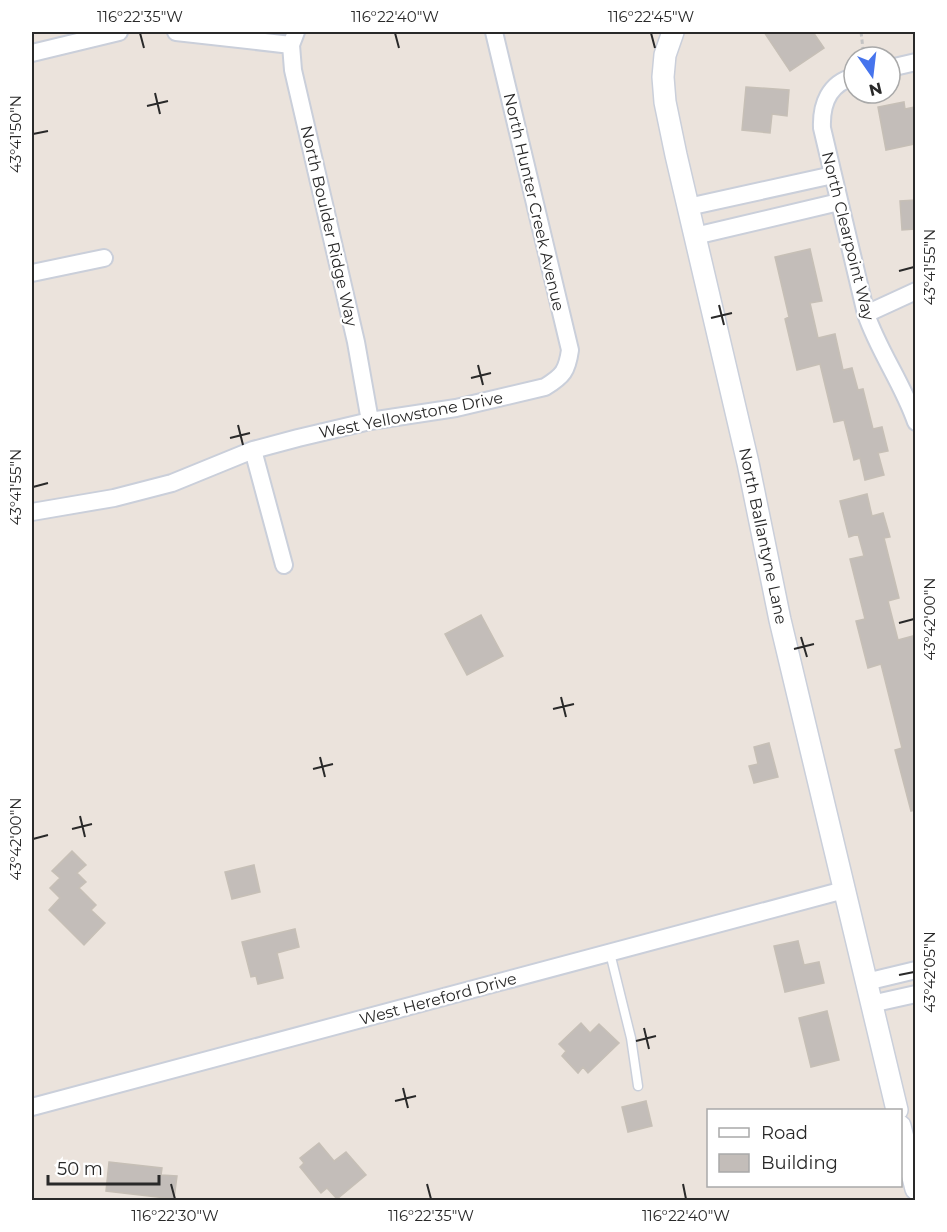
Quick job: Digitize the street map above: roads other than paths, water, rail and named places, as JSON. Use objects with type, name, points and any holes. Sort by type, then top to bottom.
[{"type":"street","points":[[32,53],[119,32]]},
{"type":"street","points":[[176,32],[293,38]]},
{"type":"street","name":"North Hunter Creek Avenue","points":[[494,32],[570,350],[565,372]]},
{"type":"street","name":"North Ballantyne Lane","points":[[672,32],[665,55],[663,77],[665,102],[748,463],[780,620],[897,1109]]},
{"type":"street","name":"North Boulder Ridge Way","points":[[293,38],[294,70],[356,342],[370,421]]},
{"type":"street","name":"North Clearpoint Way","points":[[842,82],[831,91],[822,111],[822,128],[866,314],[872,331],[908,402],[915,422]]},
{"type":"street","points":[[688,207],[833,175]]},
{"type":"street","points":[[695,236],[839,202]]},
{"type":"street","points":[[32,273],[104,258]]},
{"type":"street","points":[[866,314],[915,291]]},
{"type":"street","name":"West Yellowstone Drive","points":[[32,513],[114,498],[172,483],[253,450],[298,438],[370,421],[456,408],[544,387],[565,372]]},
{"type":"street","points":[[253,450],[284,566]]},
{"type":"street","name":"West Hereford Drive","points":[[32,1107],[844,890]]},
{"type":"street","points":[[866,982],[915,970]]},
{"type":"street","points":[[871,1004],[915,994]]},
{"type":"street","points":[[902,1134],[915,1188]]},
{"type":"lane","points":[[610,953],[631,1038],[638,1086]]}]
